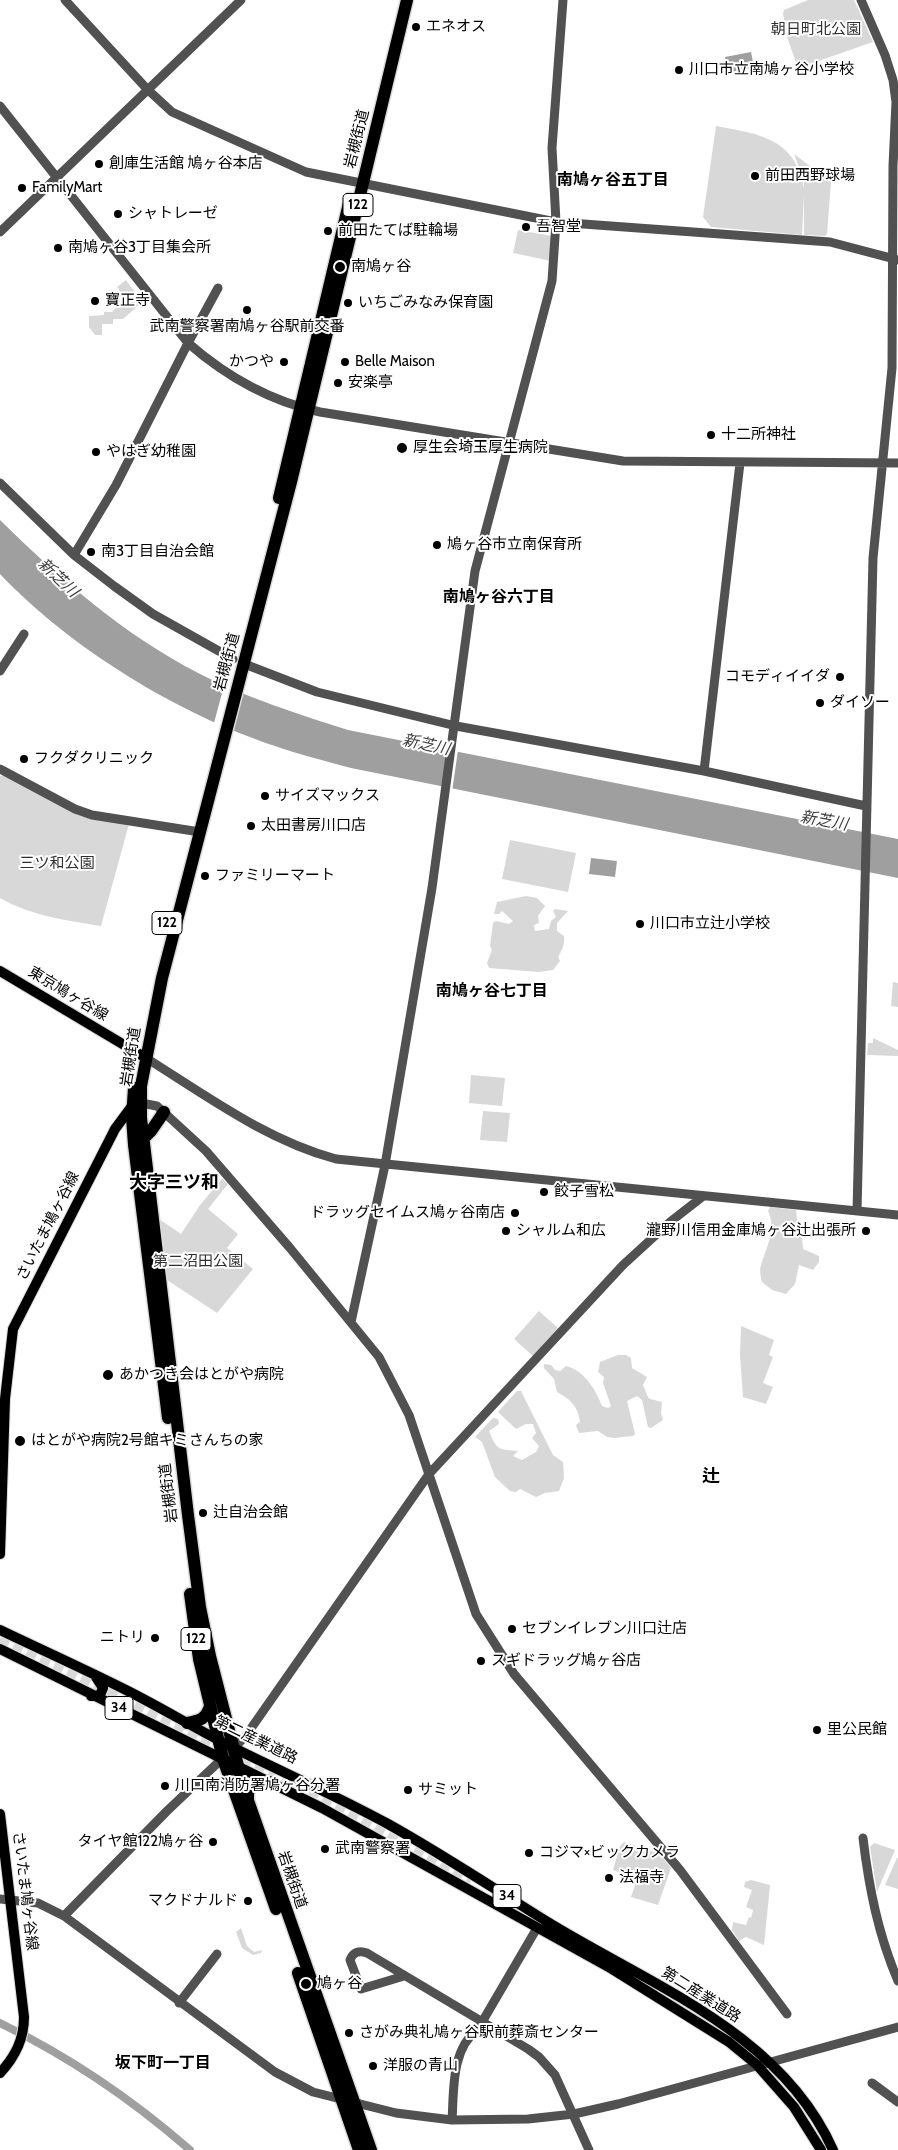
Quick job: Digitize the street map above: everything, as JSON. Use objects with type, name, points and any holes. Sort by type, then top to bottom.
[{"type":"highway","name":"岩槻街道","points":[[359,2150],[222,1759],[210,1706],[195,1634],[135,1159],[136,1105],[141,1086],[143,1056],[162,940],[196,831],[219,745],[304,409],[400,0]]},
{"type":"highway","name":"岩槻街道","points":[[358,184],[407,0]]},
{"type":"highway","name":"岩槻街道","points":[[136,1105],[144,1138],[200,1607],[210,1656],[248,1801],[371,2150]]},
{"type":"highway","points":[[144,1138],[152,1131],[164,1112]]},
{"type":"highway","points":[[187,1723],[201,1720],[206,1716],[210,1706]]},
{"type":"highway","points":[[248,1801],[248,1792],[254,1783],[269,1782]]},
{"type":"main road","name":"東京鳩ヶ谷線","points":[[0,970],[143,1056]]},
{"type":"main road","name":"さいたま鳩ヶ谷線","points":[[0,1554],[2,1413],[13,1329],[115,1129],[136,1105]]},
{"type":"main road","name":"第二産業道路","points":[[0,1630],[128,1691],[233,1748],[329,1792],[384,1822],[705,2013],[731,2030],[770,2063],[804,2102],[833,2150]]},
{"type":"main road","name":"第二産業道路","points":[[0,1649],[91,1696],[124,1710],[322,1808],[612,1969],[729,2042],[757,2065],[794,2107],[821,2150]]},
{"type":"main road","points":[[91,1673],[101,1682],[104,1688],[100,1695],[91,1696]]},
{"type":"main road","points":[[124,1710],[114,1703],[113,1696],[117,1692],[128,1691]]},
{"type":"main road","name":"さいたま鳩ヶ谷線","points":[[0,1814],[23,2001],[23,2034],[11,2059],[0,2074]]},
{"type":"main road","name":"第二産業道路","points":[[513,1915],[470,1883],[519,1904]]},
{"type":"street","points":[[65,0],[146,89],[172,112],[306,172],[358,184],[556,222],[830,242],[896,260]]},
{"type":"street","points":[[0,232],[146,89],[242,0]]},
{"type":"street","points":[[351,1322],[385,1165],[444,806],[475,572],[552,281],[556,222],[552,148],[564,0]]},
{"type":"street","points":[[856,1212],[873,558],[892,368],[896,260],[893,166],[895,92],[885,55],[861,0]]},
{"type":"street","points":[[0,106],[188,343],[206,359],[260,393],[304,409],[623,461],[898,463]]},
{"type":"street","points":[[74,555],[116,485],[218,288]]},
{"type":"street","points":[[704,771],[740,463]]},
{"type":"street","points":[[0,482],[74,555],[147,610],[239,666],[317,692],[455,729],[704,771],[866,810]]},
{"type":"street","points":[[0,671],[24,634]]},
{"type":"street","points":[[0,768],[75,809],[92,815],[196,831]]},
{"type":"street","points":[[143,1056],[290,1144],[336,1159],[702,1197],[898,1215]]},
{"type":"street","points":[[136,1105],[152,1104],[164,1112],[206,1151],[236,1183],[379,1357],[410,1415],[476,1614],[492,1641],[514,1674],[680,1870],[787,2014]]},
{"type":"street","points":[[64,1916],[167,1811],[245,1737],[429,1474],[624,1265],[670,1222],[702,1197]]},
{"type":"street","points":[[863,1838],[873,1908],[886,1952],[898,1980]]},
{"type":"street","points":[[0,1899],[38,1903],[64,1916],[179,2003],[280,2075],[313,2092],[396,2113],[452,2120],[528,2119],[574,2114],[618,2104],[898,2027]]},
{"type":"street","points":[[452,2120],[454,2067],[465,2041],[478,2029],[513,1973],[537,1928]]},
{"type":"street","points":[[404,1976],[361,1989],[350,1960],[355,1953],[363,1951],[528,2048],[555,2075],[589,2150]]},
{"type":"street","points":[[179,2003],[217,1954]]},
{"type":"street","points":[[872,2083],[898,2102]]},
{"type":"green space","name":"朝日町北公園","points":[[808,0],[854,0],[873,42],[801,67],[797,65],[787,37],[783,14],[784,10]]},
{"type":"green space","name":"前田西野球場","points":[[716,126],[747,132],[773,141],[792,158],[799,171],[804,188],[804,181],[794,154],[831,182],[827,234],[825,236],[804,235],[804,195],[802,235],[711,227],[703,217]]},
{"type":"green space","points":[[518,230],[552,236],[551,261],[513,253]]},
{"type":"green space","points":[[126,280],[141,300],[140,304],[123,319],[113,319],[113,324],[102,324],[102,335],[95,335],[89,327],[89,316],[104,315],[104,312],[112,312],[125,298],[117,287]]},
{"type":"green space","name":"三ツ和公園","points":[[4,775],[72,811],[129,824],[101,926],[37,913],[0,898],[0,776]]},
{"type":"green space","points":[[510,840],[576,853],[568,892],[502,879]]},
{"type":"green space","points":[[526,896],[537,898],[545,906],[538,916],[539,923],[534,925],[535,931],[549,929],[551,921],[556,917],[553,911],[555,909],[568,911],[557,923],[557,931],[564,936],[563,947],[558,957],[560,961],[553,970],[539,972],[489,968],[487,963],[492,950],[490,946],[493,923],[496,921],[509,924],[513,921],[502,911],[499,914],[494,914],[497,902]]},
{"type":"green space","points":[[893,982],[898,983],[898,1007],[891,1006]]},
{"type":"green space","points":[[873,1038],[898,1050],[898,1056],[867,1055],[868,1043],[873,1043]]},
{"type":"green space","points":[[471,1075],[505,1078],[502,1106],[469,1103]]},
{"type":"green space","points":[[483,1111],[510,1113],[507,1142],[480,1140]]},
{"type":"green space","name":"第二沼田公園","points":[[222,1179],[228,1184],[208,1209],[238,1234],[227,1248],[253,1269],[217,1313],[167,1280],[159,1219],[181,1234],[200,1205]]},
{"type":"green space","points":[[770,1207],[796,1210],[799,1236],[802,1237],[803,1249],[819,1256],[819,1262],[813,1270],[799,1265],[795,1284],[786,1294],[772,1290],[762,1282],[760,1267],[771,1231],[768,1211]]},
{"type":"green space","points":[[539,1311],[558,1328],[533,1356],[514,1339]]},
{"type":"green space","points":[[741,1326],[774,1340],[769,1355],[773,1357],[763,1383],[773,1387],[766,1404],[743,1397],[740,1355]]},
{"type":"green space","points":[[618,1355],[626,1355],[631,1358],[632,1368],[647,1377],[643,1385],[649,1398],[662,1402],[661,1413],[663,1420],[651,1428],[648,1427],[642,1400],[637,1396],[627,1401],[635,1434],[633,1436],[607,1437],[598,1431],[579,1433],[576,1425],[580,1422],[575,1407],[566,1397],[557,1392],[554,1379],[544,1368],[544,1364],[551,1365],[555,1370],[560,1371],[566,1366],[584,1376],[593,1387],[602,1406],[608,1408],[611,1406],[603,1383],[604,1377],[598,1372],[600,1362]]},
{"type":"green space","points":[[517,1391],[521,1391],[553,1455],[563,1462],[564,1478],[559,1491],[545,1493],[536,1497],[520,1489],[516,1492],[510,1491],[495,1477],[482,1442],[475,1437],[493,1418],[498,1419],[499,1424],[489,1431],[496,1446],[502,1449],[518,1451],[513,1456],[522,1460],[536,1452],[539,1446],[532,1438],[536,1433],[533,1424],[526,1424],[516,1429],[498,1412]]},
{"type":"green space","points":[[624,1842],[660,1854],[671,1868],[658,1905],[631,1897],[637,1879],[613,1870],[620,1846]]},
{"type":"green space","points":[[874,1843],[895,1850],[877,1892],[870,1847]]},
{"type":"green space","points":[[898,1858],[898,1889],[885,1885]]},
{"type":"green space","points":[[751,1880],[770,1885],[764,1945],[746,1937],[739,1941],[732,1930],[733,1922],[746,1925],[749,1917],[751,1918],[753,1910],[746,1907],[752,1890],[744,1887],[745,1882]]},
{"type":"green space","points":[[241,1928],[247,1946],[254,1952],[262,1950],[261,1953],[253,1955],[242,1948],[236,1932]]},
{"type":"water","points":[[751,52],[754,67],[728,73],[725,57]]},
{"type":"water","name":"新芝川","points":[[0,520],[70,584],[119,624],[172,659],[218,683],[254,698],[348,730],[898,839],[898,878],[351,768],[275,746],[238,732],[201,716],[127,676],[59,628],[28,601],[0,574]]},
{"type":"water","points":[[591,858],[617,861],[615,877],[589,874]]},
{"type":"pier","points":[[225,682],[243,690],[232,731],[214,723]]},
{"type":"pier","points":[[448,748],[458,750],[452,792],[443,790]]},
{"type":"waterway","points":[[0,2023],[50,2050],[99,2080],[146,2114],[190,2150]]},
{"type":"tunnel","points":[[0,1639],[325,1800],[470,1883]]},
{"type":"place","name":"エネオス","points":[[416,27]]},
{"type":"place","name":"川口市立南鳩ヶ谷小学校","points":[[679,70]]},
{"type":"place","name":"創庫生活館 鳩ヶ谷本店","points":[[99,164]]},
{"type":"place","name":"前田西野球場","points":[[755,176]]},
{"type":"place","name":"FamilyMart","points":[[22,188]]},
{"type":"place","name":"シャトレーゼ","points":[[118,214]]},
{"type":"place","name":"吾智堂","points":[[526,227]]},
{"type":"place","name":"前田たてば駐輪場","points":[[328,231]]},
{"type":"place","name":"南鳩ヶ谷3丁目集会所","points":[[58,248]]},
{"type":"place","name":"南鳩ヶ谷","points":[[340,267]]},
{"type":"place","name":"寶正寺","points":[[95,301]]},
{"type":"place","name":"いちごみなみ保育園","points":[[348,303]]},
{"type":"place","name":"武南警察署南鳩ヶ谷駅前交番","points":[[247,310]]},
{"type":"place","name":"かつや","points":[[284,362]]},
{"type":"place","name":"Belle Maison","points":[[345,362]]},
{"type":"place","name":"安楽亭","points":[[338,383]]},
{"type":"place","name":"十二所神社","points":[[711,435]]},
{"type":"place","name":"厚生会埼玉厚生病院","points":[[402,448]]},
{"type":"place","name":"やはぎ幼稚園","points":[[96,452]]},
{"type":"place","name":"鳩ヶ谷市立南保育所","points":[[437,545]]},
{"type":"place","name":"南3丁目自治会館","points":[[91,552]]},
{"type":"place","name":"コモディイイダ","points":[[840,677]]},
{"type":"place","name":"ダイソー","points":[[820,703]]},
{"type":"place","name":"フクダクリニック","points":[[24,759]]},
{"type":"place","name":"サイズマックス","points":[[265,796]]},
{"type":"place","name":"太田書房川口店","points":[[251,826]]},
{"type":"place","name":"ファミリーマート","points":[[205,876]]},
{"type":"place","name":"川口市立辻小学校","points":[[640,924]]},
{"type":"place","name":"餃子雪松","points":[[544,1192]]},
{"type":"place","name":"ドラッグセイムス鳩ヶ谷南店","points":[[515,1213]]},
{"type":"place","name":"シャルム和広","points":[[506,1231]]},
{"type":"place","name":"瀧野川信用金庫鳩ヶ谷辻出張所","points":[[866,1231]]},
{"type":"place","name":"あかつき会はとがや病院","points":[[108,1375]]},
{"type":"place","name":"はとがや病院2号館キミさんちの家","points":[[20,1441]]},
{"type":"place","name":"辻自治会館","points":[[203,1513]]},
{"type":"place","name":"セブンイレブン川口辻店","points":[[512,1629]]},
{"type":"place","name":"ニトリ","points":[[155,1638]]},
{"type":"place","name":"スギドラッグ鳩ヶ谷店","points":[[481,1661]]},
{"type":"place","name":"里公民館","points":[[817,1730]]},
{"type":"place","name":"川口南消防署鳩ヶ谷分署","points":[[165,1786]]},
{"type":"place","name":"サミット","points":[[408,1790]]},
{"type":"place","name":"タイヤ館122鳩ヶ谷","points":[[213,1842]]},
{"type":"place","name":"武南警察署","points":[[325,1849]]},
{"type":"place","name":"コジマ×ビックカメラ","points":[[529,1853]]},
{"type":"place","name":"法福寺","points":[[609,1878]]},
{"type":"place","name":"マクドナルド","points":[[248,1901]]},
{"type":"place","name":"鳩ヶ谷","points":[[306,1984]]},
{"type":"place","name":"さがみ典礼鳩ヶ谷駅前葬斎センター","points":[[349,2033]]},
{"type":"place","name":"洋服の青山","points":[[373,2066]]},
{"type":"district","name":"南鳩ヶ谷五丁目","points":[[613,180]]},
{"type":"district","name":"南鳩ヶ谷六丁目","points":[[499,597]]},
{"type":"district","name":"南鳩ヶ谷七丁目","points":[[492,991]]},
{"type":"district","name":"大字三ツ和","points":[[174,1183]]},
{"type":"district","name":"辻","points":[[711,1477]]},
{"type":"district","name":"坂下町一丁目","points":[[163,2063]]}]
